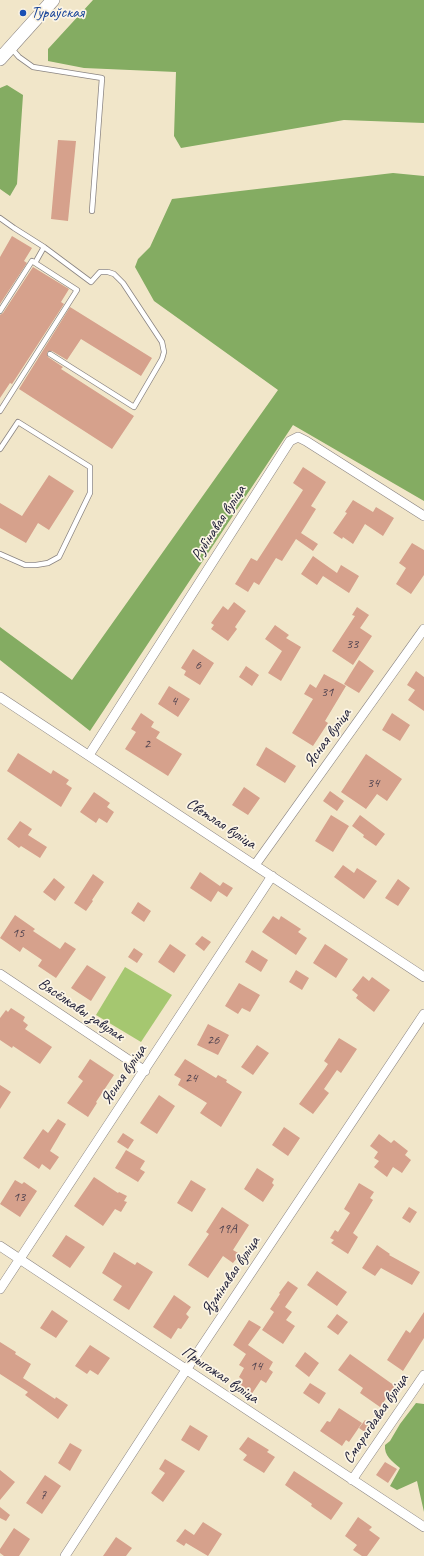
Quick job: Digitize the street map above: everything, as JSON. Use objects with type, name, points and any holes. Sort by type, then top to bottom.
[{"type":"main road","points":[[0,58],[53,0]]},
{"type":"street","name":"Рубінавая вуліца","points":[[88,755],[290,441],[298,437],[306,441],[424,516]]},
{"type":"street","name":"Ясная вуліца","points":[[255,865],[424,629]]},
{"type":"street","name":"Светлая вуліца","points":[[0,697],[424,977]]},
{"type":"street","name":"Ясная вуліца","points":[[0,1289],[272,876]]},
{"type":"street","name":"Вясёлкавы завулак","points":[[0,974],[145,1071]]},
{"type":"street","name":"Язмінавая вуліца","points":[[65,1556],[186,1370],[424,1014]]},
{"type":"street","name":"Прыгожая вуліца","points":[[0,1246],[424,1527]]},
{"type":"street","name":"Смарагдавая вуліца","points":[[352,1480],[424,1374]]},
{"type":"lane","points":[[10,47],[19,57],[33,67],[102,78],[92,211]]},
{"type":"lane","points":[[0,218],[44,247],[91,282],[100,272],[114,274],[123,283],[162,342],[164,352],[162,360],[134,407],[50,354]]},
{"type":"lane","points":[[35,263],[44,247]]},
{"type":"lane","points":[[0,311],[32,261],[77,290],[0,411]]},
{"type":"lane","points":[[0,448],[18,422],[90,468],[90,493],[59,557],[48,563],[25,565],[0,554]]},
{"type":"green space","points":[[93,0],[424,0],[424,123],[344,120],[181,148],[174,136],[176,72],[84,68],[48,61],[48,49]]},
{"type":"green space","points":[[7,85],[23,95],[17,184],[10,196],[0,189],[0,88]]},
{"type":"green space","points":[[393,173],[424,176],[424,501],[293,425],[90,731],[0,660],[0,627],[72,680],[278,390],[154,301],[135,267],[138,259],[150,247],[172,199]]},
{"type":"green space","points":[[125,967],[172,995],[141,1042],[96,1015]]},
{"type":"green space","points":[[416,1403],[424,1404],[424,1512],[417,1481],[397,1490],[390,1486],[400,1468],[389,1458],[385,1449],[385,1445],[390,1441],[400,1424]]},
{"type":"building","points":[[58,140],[76,141],[68,221],[51,219]]},
{"type":"building","points":[[12,236],[32,248],[24,261],[27,263],[0,304],[0,257]]},
{"type":"building","points":[[33,267],[69,289],[61,302],[64,304],[12,384],[10,383],[0,398],[0,315],[3,313]]},
{"type":"building","points":[[70,307],[152,358],[141,376],[81,339],[67,360],[52,351],[47,352],[48,357],[63,367],[61,369],[134,416],[112,449],[19,389]]},
{"type":"building","points":[[303,467],[326,482],[311,506],[316,509],[301,533],[318,544],[313,551],[296,539],[282,561],[276,558],[259,585],[254,582],[248,592],[235,584],[251,558],[257,561],[303,490],[293,483]]},
{"type":"building","points":[[49,475],[74,491],[49,530],[38,523],[26,543],[0,528],[0,503],[22,516]]},
{"type":"building","points":[[353,500],[373,512],[376,507],[394,518],[383,536],[365,524],[353,544],[343,537],[342,539],[333,533],[347,513],[345,512]]},
{"type":"building","points":[[412,543],[424,550],[424,575],[411,594],[396,584],[406,568],[399,563]]},
{"type":"building","points":[[313,556],[337,573],[341,565],[359,576],[349,593],[323,576],[317,585],[301,574]]},
{"type":"building","points":[[234,602],[246,611],[235,627],[237,629],[228,641],[211,629],[214,625],[211,623],[223,606],[228,610]]},
{"type":"building","points":[[357,607],[369,615],[360,628],[372,636],[353,665],[332,651],[355,616],[352,615]]},
{"type":"building","points":[[275,625],[289,635],[286,638],[301,647],[281,681],[268,673],[282,651],[265,639]]},
{"type":"building","points":[[193,649],[214,663],[200,685],[184,675],[186,671],[181,668]]},
{"type":"building","points":[[359,660],[374,671],[359,693],[344,684]]},
{"type":"building","points":[[246,666],[259,675],[252,686],[239,677]]},
{"type":"building","points":[[416,671],[424,677],[424,711],[408,700],[415,690],[407,685]]},
{"type":"building","points":[[324,674],[346,686],[325,721],[328,723],[313,746],[292,733],[313,699],[304,694],[310,684],[316,688]]},
{"type":"building","points":[[169,686],[190,699],[178,717],[158,704]]},
{"type":"building","points":[[141,713],[154,722],[151,727],[160,732],[156,738],[182,754],[168,776],[125,749],[136,732],[131,729]]},
{"type":"building","points":[[392,713],[410,725],[400,741],[382,730]]},
{"type":"building","points":[[266,747],[296,766],[285,783],[256,765]]},
{"type":"building","points":[[18,753],[51,774],[53,770],[69,780],[66,784],[72,788],[61,807],[7,771]]},
{"type":"building","points":[[366,754],[402,779],[387,801],[377,794],[366,809],[341,792]]},
{"type":"building","points":[[244,787],[260,798],[248,815],[232,805]]},
{"type":"building","points":[[330,791],[344,801],[337,811],[323,801]]},
{"type":"building","points":[[94,792],[110,803],[107,807],[114,812],[107,823],[99,818],[96,823],[80,812]]},
{"type":"building","points":[[331,815],[349,826],[333,852],[315,841]]},
{"type":"building","points":[[360,815],[385,834],[376,846],[363,837],[364,835],[352,826]]},
{"type":"building","points":[[20,821],[32,829],[28,835],[47,847],[40,858],[21,846],[19,848],[7,839]]},
{"type":"building","points":[[343,865],[354,873],[357,868],[377,881],[364,899],[334,877]]},
{"type":"building","points":[[200,872],[220,886],[223,882],[233,888],[227,897],[218,891],[211,902],[190,888]]},
{"type":"building","points":[[93,874],[104,882],[86,911],[74,903]]},
{"type":"building","points":[[54,878],[65,887],[55,901],[43,892]]},
{"type":"building","points":[[398,879],[410,888],[398,906],[385,898]]},
{"type":"building","points":[[138,902],[151,911],[144,922],[131,913]]},
{"type":"building","points":[[15,915],[35,929],[33,931],[60,949],[65,942],[76,949],[56,978],[38,966],[42,960],[23,947],[20,952],[0,938]]},
{"type":"building","points":[[273,916],[279,920],[281,916],[301,929],[298,932],[307,938],[296,955],[262,932]]},
{"type":"building","points":[[202,936],[211,942],[204,951],[195,944]]},
{"type":"building","points":[[170,944],[186,955],[174,973],[158,962]]},
{"type":"building","points":[[325,944],[348,959],[336,978],[313,963]]},
{"type":"building","points":[[134,948],[143,954],[137,963],[128,957]]},
{"type":"building","points":[[252,950],[268,960],[261,972],[245,962]]},
{"type":"building","points":[[87,965],[106,977],[91,1001],[71,988]]},
{"type":"building","points":[[296,970],[309,978],[302,990],[289,982]]},
{"type":"building","points":[[363,976],[369,981],[372,977],[390,990],[374,1012],[356,998],[358,995],[352,990]]},
{"type":"building","points":[[239,983],[260,995],[250,1012],[242,1008],[238,1014],[225,1006]]},
{"type":"building","points":[[11,1008],[25,1017],[23,1021],[28,1025],[25,1029],[52,1047],[40,1064],[13,1046],[12,1048],[0,1040],[0,1018],[6,1010],[8,1012]]},
{"type":"building","points":[[208,1024],[229,1035],[218,1055],[197,1045]]},
{"type":"building","points":[[339,1038],[357,1049],[341,1073],[337,1070],[324,1089],[329,1093],[313,1114],[299,1104],[328,1064],[324,1061]]},
{"type":"building","points":[[257,1045],[269,1053],[253,1075],[241,1067]]},
{"type":"building","points":[[90,1059],[114,1075],[88,1117],[67,1103],[83,1081],[78,1077]]},
{"type":"building","points":[[185,1059],[216,1078],[218,1075],[227,1080],[226,1082],[242,1092],[221,1127],[200,1113],[207,1103],[178,1085],[181,1079],[174,1075]]},
{"type":"building","points":[[0,1085],[11,1092],[0,1109]]},
{"type":"building","points":[[159,1095],[175,1106],[157,1134],[140,1123]]},
{"type":"building","points":[[58,1119],[66,1124],[50,1151],[59,1157],[50,1170],[42,1164],[39,1169],[23,1158],[43,1129],[48,1133]]},
{"type":"building","points":[[284,1127],[300,1138],[288,1156],[272,1145]]},
{"type":"building","points":[[123,1133],[134,1140],[128,1149],[117,1142]]},
{"type":"building","points":[[379,1134],[391,1143],[394,1140],[408,1151],[405,1155],[411,1160],[402,1173],[393,1167],[387,1177],[374,1167],[379,1161],[374,1158],[378,1152],[370,1146]]},
{"type":"building","points":[[126,1150],[145,1161],[140,1169],[145,1172],[138,1182],[115,1168]]},
{"type":"building","points":[[257,1168],[274,1179],[272,1183],[274,1185],[263,1202],[244,1189]]},
{"type":"building","points":[[94,1177],[118,1193],[119,1192],[127,1196],[124,1201],[127,1202],[121,1212],[115,1209],[103,1226],[74,1206]]},
{"type":"building","points":[[15,1180],[22,1184],[24,1182],[37,1191],[20,1217],[0,1204]]},
{"type":"building","points":[[191,1180],[206,1189],[192,1212],[177,1203]]},
{"type":"building","points":[[359,1183],[374,1192],[370,1198],[373,1200],[353,1233],[358,1237],[348,1254],[331,1243],[334,1240],[330,1238],[335,1230],[338,1232],[350,1213],[344,1209]]},
{"type":"building","points":[[222,1207],[249,1225],[233,1250],[240,1254],[233,1263],[223,1256],[208,1278],[188,1265],[209,1234],[206,1232]]},
{"type":"building","points":[[409,1207],[417,1212],[410,1223],[402,1218]]},
{"type":"building","points":[[66,1235],[85,1247],[70,1268],[52,1256]]},
{"type":"building","points":[[377,1245],[390,1254],[389,1255],[420,1272],[412,1285],[381,1268],[375,1276],[362,1268]]},
{"type":"building","points":[[114,1252],[135,1265],[137,1262],[153,1272],[129,1310],[113,1300],[122,1286],[102,1273]]},
{"type":"building","points":[[317,1271],[347,1292],[337,1306],[307,1285]]},
{"type":"building","points":[[288,1281],[298,1288],[285,1307],[292,1312],[286,1320],[295,1326],[283,1344],[262,1330],[274,1312],[270,1309]]},
{"type":"building","points":[[174,1295],[191,1307],[186,1314],[189,1317],[181,1329],[178,1328],[171,1339],[153,1327]]},
{"type":"building","points":[[52,1310],[68,1321],[56,1338],[40,1328]]},
{"type":"building","points":[[424,1312],[424,1338],[403,1371],[387,1360],[406,1330],[410,1333]]},
{"type":"building","points":[[337,1314],[348,1322],[338,1335],[327,1327]]},
{"type":"building","points":[[249,1320],[261,1327],[248,1345],[273,1362],[269,1369],[273,1372],[266,1383],[261,1380],[249,1398],[237,1390],[243,1380],[239,1377],[244,1368],[239,1365],[246,1354],[233,1345]]},
{"type":"building","points":[[0,1342],[31,1364],[23,1378],[55,1399],[56,1397],[68,1405],[58,1419],[25,1395],[28,1392],[0,1374]]},
{"type":"building","points":[[90,1345],[110,1358],[98,1375],[90,1370],[87,1374],[75,1366]]},
{"type":"building","points":[[305,1352],[319,1363],[309,1377],[295,1366]]},
{"type":"building","points":[[350,1354],[395,1386],[380,1407],[360,1393],[363,1388],[338,1370]]},
{"type":"building","points":[[310,1383],[326,1393],[319,1404],[303,1393]]},
{"type":"building","points":[[339,1408],[362,1423],[349,1442],[346,1440],[342,1446],[320,1431],[327,1421],[330,1422]]},
{"type":"building","points":[[365,1420],[375,1426],[369,1435],[359,1428]]},
{"type":"building","points":[[190,1425],[208,1436],[199,1451],[181,1440]]},
{"type":"building","points":[[248,1437],[269,1450],[267,1452],[275,1457],[264,1473],[243,1460],[247,1455],[239,1449]]},
{"type":"building","points":[[70,1443],[82,1450],[70,1471],[58,1463]]},
{"type":"building","points":[[165,1459],[185,1471],[163,1502],[151,1493],[165,1473],[159,1469]]},
{"type":"building","points":[[385,1462],[397,1469],[388,1483],[376,1475]]},
{"type":"building","points":[[0,1470],[15,1482],[0,1500]]},
{"type":"building","points":[[294,1471],[343,1503],[331,1520],[311,1506],[312,1504],[285,1485]]},
{"type":"building","points":[[45,1475],[61,1486],[42,1514],[26,1503]]},
{"type":"building","points":[[0,1507],[10,1515],[6,1521],[0,1518]]},
{"type":"building","points":[[358,1517],[372,1527],[369,1530],[380,1538],[367,1556],[362,1556],[353,1550],[357,1545],[345,1536]]},
{"type":"building","points":[[203,1522],[222,1534],[208,1556],[186,1543],[184,1546],[176,1541],[185,1529],[194,1535]]},
{"type":"building","points":[[14,1528],[30,1539],[19,1556],[4,1556],[0,1553],[0,1549]]},
{"type":"building","points":[[116,1537],[132,1548],[126,1556],[103,1556]]},
{"type":"place","name":"Тураўская","points":[[23,13]]}]
